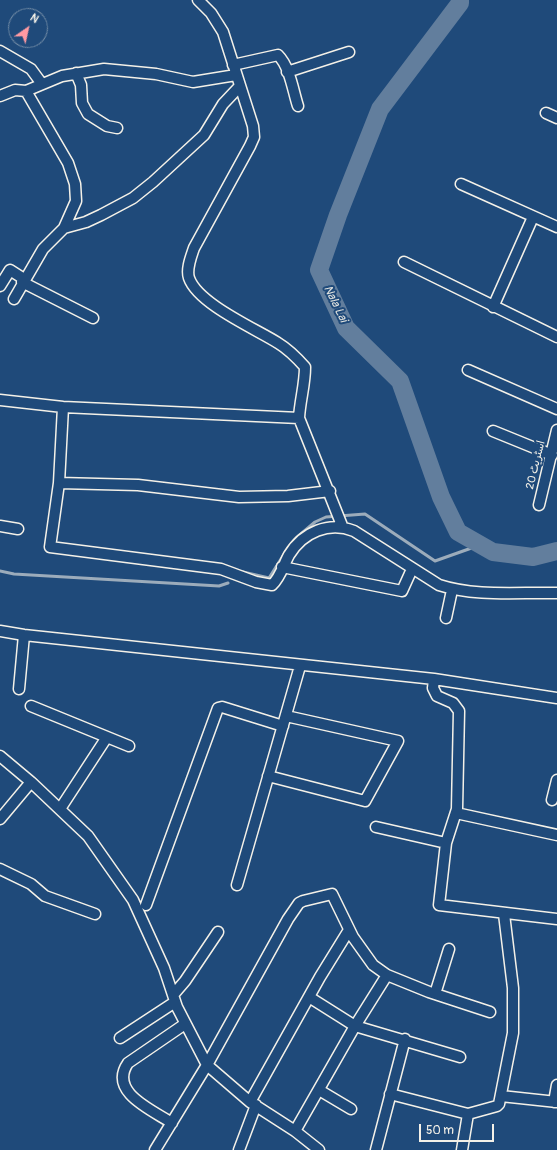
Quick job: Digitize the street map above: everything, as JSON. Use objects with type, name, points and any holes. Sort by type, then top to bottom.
[{"type":"street","points":[[198,0],[211,13],[223,32],[253,126],[254,137],[194,248],[190,263],[189,278],[198,292],[241,324],[278,343],[305,367],[305,384],[300,404],[299,418],[344,528]]},
{"type":"street","points":[[0,51],[31,69],[42,84]]},
{"type":"street","points":[[287,72],[349,52]]},
{"type":"street","points":[[0,96],[15,90],[26,91],[62,76],[104,69],[156,74],[193,82],[278,56],[287,72],[298,106]]},
{"type":"street","points":[[76,73],[81,85],[82,103],[88,114],[107,126],[118,128]]},
{"type":"street","points":[[64,228],[86,222],[101,215],[133,198],[153,182],[204,135],[223,104],[240,86]]},
{"type":"street","points":[[14,298],[23,280],[43,249],[64,228],[76,201],[75,184],[68,163],[26,91]]},
{"type":"street","points":[[546,113],[557,118]]},
{"type":"street","points":[[461,184],[557,227]]},
{"type":"street","points":[[494,307],[533,217]]},
{"type":"street","points":[[404,262],[557,337]]},
{"type":"street","points":[[0,286],[10,270],[23,280],[93,318]]},
{"type":"street","points":[[468,370],[557,409]]},
{"type":"street","points":[[0,400],[63,406],[299,418]]},
{"type":"street","points":[[63,406],[59,483],[50,547],[221,569],[267,585],[272,585],[290,553],[310,534],[325,528],[344,528],[354,531],[412,569],[439,585],[452,590],[557,593]]},
{"type":"street","points":[[493,430],[552,455]]},
{"type":"street","name":"اسٹریٹ 20","points":[[539,505],[557,430]]},
{"type":"street","points":[[59,483],[138,485],[239,497],[288,496],[330,491]]},
{"type":"street","points":[[0,526],[18,529]]},
{"type":"street","points":[[282,568],[402,591],[412,569]]},
{"type":"street","points":[[446,618],[452,590]]},
{"type":"street","points":[[0,630],[24,635],[300,666],[434,679],[557,698]]},
{"type":"street","points":[[19,689],[24,635]]},
{"type":"street","points":[[237,885],[300,666]]},
{"type":"street","points":[[434,679],[433,688],[437,696],[453,703],[459,711],[456,813],[446,843],[439,905],[504,914],[557,919]]},
{"type":"street","points":[[32,706],[129,746]]},
{"type":"street","points":[[146,905],[218,708],[222,707],[284,721],[398,741],[365,802],[268,776]]},
{"type":"street","points":[[60,809],[107,737]]},
{"type":"street","points":[[0,756],[31,782],[88,836],[133,900],[164,968],[174,999],[185,1024],[207,1065],[253,1103],[295,1131],[319,1150]]},
{"type":"street","points":[[552,800],[557,780]]},
{"type":"street","points":[[0,819],[31,782]]},
{"type":"street","points":[[456,813],[557,835]]},
{"type":"street","points":[[376,827],[446,843]]},
{"type":"street","points":[[0,869],[31,884],[45,896],[95,914]]},
{"type":"street","points":[[156,1150],[207,1065],[288,919],[299,903],[332,894],[349,930],[373,966],[387,975],[435,994],[490,1012]]},
{"type":"street","points":[[390,1094],[468,1114],[497,1106],[501,1096],[513,1033],[513,988],[504,914]]},
{"type":"street","points":[[239,1150],[253,1103],[309,997],[349,930]]},
{"type":"street","points":[[120,1038],[174,999],[218,932]]},
{"type":"street","points":[[435,994],[449,949]]},
{"type":"street","points":[[295,1131],[355,1026],[387,975]]},
{"type":"street","points":[[309,997],[355,1026],[404,1039],[460,1057]]},
{"type":"street","points":[[172,1123],[130,1095],[123,1085],[123,1078],[125,1067],[128,1063],[185,1024]]},
{"type":"street","points":[[378,1150],[404,1039]]},
{"type":"street","points":[[501,1096],[555,1102],[557,1085]]},
{"type":"street","points":[[318,1090],[352,1109]]},
{"type":"street","points":[[462,1150],[468,1114]]},
{"type":"waterway","name":"Nala Lai","points":[[460,0],[460,3],[380,109],[338,215],[319,270],[346,328],[400,381],[441,497],[458,532],[493,552],[533,557],[557,551]]},
{"type":"waterway","points":[[292,543],[315,522],[326,517],[365,514],[435,561],[480,545]]},
{"type":"waterway","points":[[243,572],[269,578],[286,551]]},
{"type":"waterway","points":[[0,571],[14,574],[219,586],[228,583]]}]
